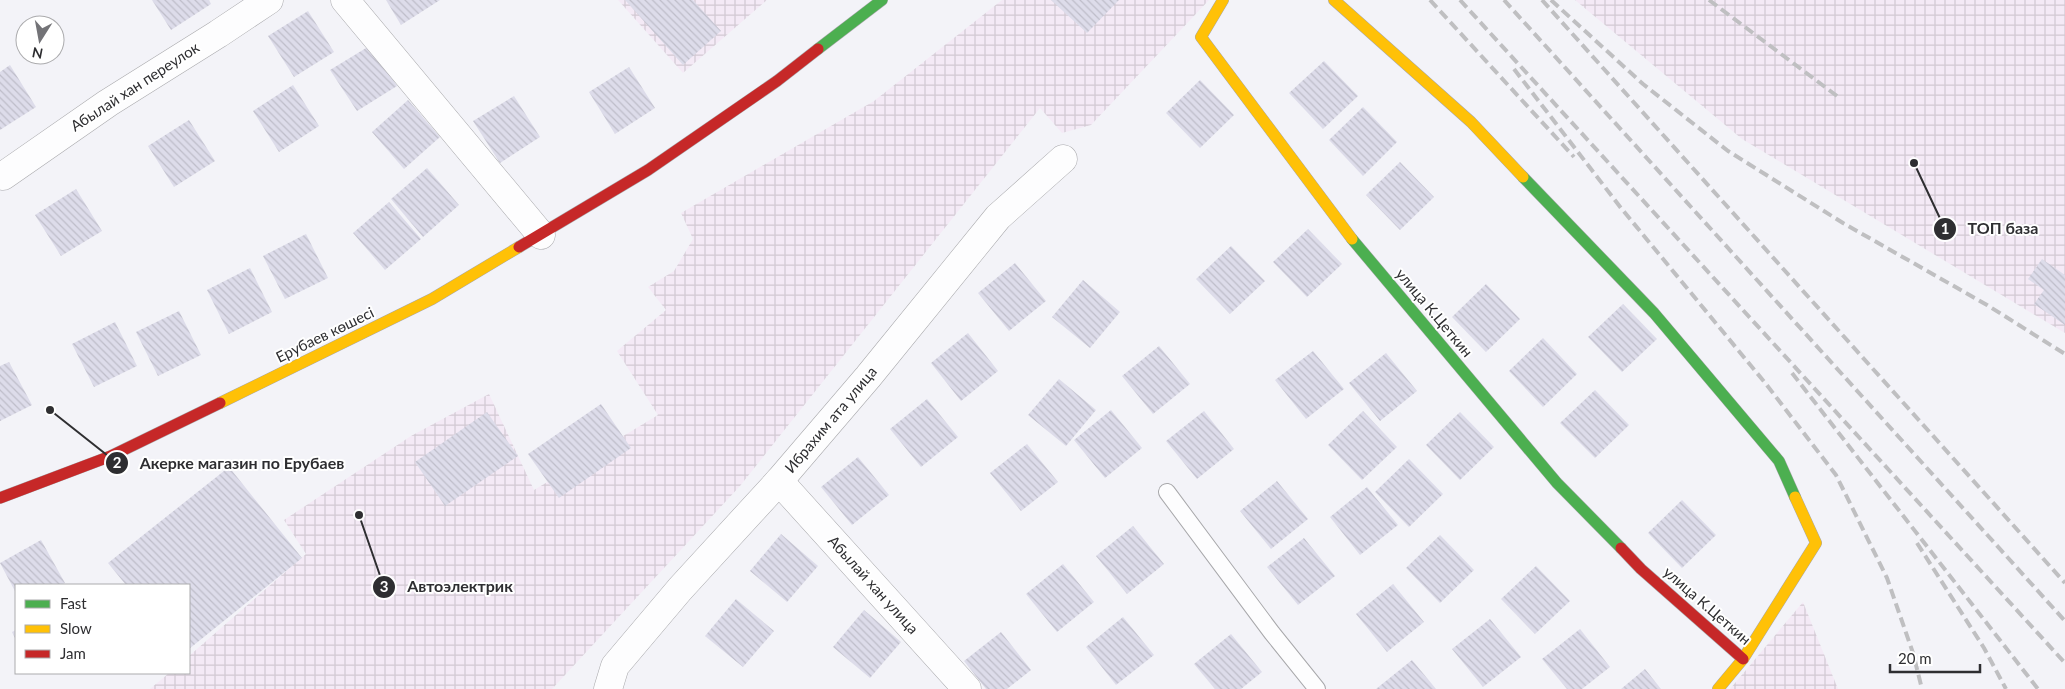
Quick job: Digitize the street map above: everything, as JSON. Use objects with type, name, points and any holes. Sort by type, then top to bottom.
[{"type":"street","name":"Абылай хан переулок","points":[[3,176],[108,103],[269,0]]},
{"type":"street","points":[[345,0],[540,235]]},
{"type":"street","name":"Ерубаев көшесі","points":[[0,498],[111,456],[432,299],[648,170],[777,81],[882,0]]},
{"type":"street","name":"улица К.Цеткин","points":[[1223,0],[1201,37],[1337,222],[1557,483],[1641,569],[1743,659],[1816,542],[1779,461],[1654,313],[1471,122],[1334,0]]},
{"type":"street","name":"Ибрахим ата улица","points":[[608,689],[616,666],[680,589],[779,481],[868,377],[998,217],[1063,159]]},
{"type":"street","name":"Абылай хан улица","points":[[779,481],[967,689]]},
{"type":"street","points":[[1718,689],[1743,659]]},
{"type":"lane","points":[[1167,492],[1272,633],[1317,689]]},
{"type":"shaded area","points":[[618,0],[767,0],[683,73]]},
{"type":"shaded area","points":[[1002,0],[1209,0],[1091,125],[1062,133],[1040,108],[740,486],[552,689],[150,689],[168,674],[190,674],[190,655],[306,554],[284,520],[411,436],[489,394],[534,490],[658,415],[617,351],[666,310],[648,287],[674,271],[693,239],[681,213],[874,101]]},
{"type":"shaded area","points":[[1575,0],[2065,0],[2065,333],[1742,139]]},
{"type":"shaded area","points":[[1803,602],[1838,689],[1730,689]]},
{"type":"building","points":[[152,0],[209,0],[211,4],[171,30]]},
{"type":"building","points":[[386,0],[440,0],[401,25]]},
{"type":"building","points":[[625,0],[693,0],[721,31],[683,65]]},
{"type":"building","points":[[1051,0],[1119,0],[1087,33]]},
{"type":"building","points":[[308,11],[334,52],[294,77],[268,36]]},
{"type":"building","points":[[371,45],[397,86],[357,111],[330,70]]},
{"type":"building","points":[[1324,61],[1358,96],[1323,129],[1289,93]]},
{"type":"building","points":[[10,65],[36,107],[0,130],[0,72]]},
{"type":"building","points":[[629,67],[655,108],[615,134],[589,92]]},
{"type":"building","points":[[1200,80],[1234,115],[1200,148],[1166,113]]},
{"type":"building","points":[[293,85],[319,126],[279,152],[253,111]]},
{"type":"building","points":[[514,96],[540,137],[500,163],[473,121]]},
{"type":"building","points":[[408,100],[440,137],[404,169],[372,132]]},
{"type":"building","points":[[1363,107],[1397,142],[1363,176],[1329,140]]},
{"type":"building","points":[[189,120],[215,161],[174,187],[148,146]]},
{"type":"building","points":[[1400,162],[1434,197],[1400,230],[1366,195]]},
{"type":"building","points":[[427,168],[459,205],[423,237],[391,199]]},
{"type":"building","points":[[76,189],[102,231],[61,256],[35,215]]},
{"type":"building","points":[[389,202],[421,239],[385,270],[353,233]]},
{"type":"building","points":[[1308,229],[1342,264],[1307,297],[1273,262]]},
{"type":"building","points":[[306,234],[328,278],[285,299],[263,256]]},
{"type":"building","points":[[1231,246],[1265,281],[1230,314],[1196,279]]},
{"type":"building","points":[[2042,259],[2065,275],[2065,325],[2034,304],[2044,290],[2028,279]]},
{"type":"building","points":[[1015,263],[1046,301],[1009,331],[978,293]]},
{"type":"building","points":[[250,268],[272,312],[229,334],[207,290]]},
{"type":"building","points":[[1083,280],[1120,312],[1090,348],[1052,317]]},
{"type":"building","points":[[1486,284],[1520,319],[1486,352],[1452,317]]},
{"type":"building","points":[[1623,304],[1657,339],[1622,372],[1588,337]]},
{"type":"building","points":[[179,311],[201,355],[158,376],[136,332]]},
{"type":"building","points":[[115,322],[137,366],[94,387],[72,344]]},
{"type":"building","points":[[968,333],[998,371],[961,401],[931,363]]},
{"type":"building","points":[[1543,338],[1577,374],[1543,407],[1509,371]]},
{"type":"building","points":[[1159,346],[1190,384],[1153,414],[1122,376]]},
{"type":"building","points":[[1313,351],[1344,389],[1306,419],[1275,380]]},
{"type":"building","points":[[1386,353],[1417,391],[1380,421],[1349,383]]},
{"type":"building","points":[[9,362],[32,405],[0,421],[0,366]]},
{"type":"building","points":[[1059,379],[1096,410],[1066,446],[1028,415]]},
{"type":"building","points":[[1595,390],[1629,425],[1595,458],[1560,423]]},
{"type":"building","points":[[927,399],[958,437],[921,467],[890,429]]},
{"type":"building","points":[[601,404],[631,448],[559,498],[528,454]]},
{"type":"building","points":[[1111,410],[1142,448],[1105,478],[1074,440]]},
{"type":"building","points":[[1204,411],[1234,449],[1197,479],[1166,441]]},
{"type":"building","points":[[1363,411],[1397,447],[1362,480],[1328,445]]},
{"type":"building","points":[[487,412],[518,456],[445,506],[415,462]]},
{"type":"building","points":[[1460,412],[1494,447],[1460,480],[1426,445]]},
{"type":"building","points":[[1027,444],[1058,482],[1021,511],[990,473]]},
{"type":"building","points":[[858,457],[889,495],[852,525],[821,487]]},
{"type":"building","points":[[1409,459],[1443,494],[1409,527],[1375,492]]},
{"type":"building","points":[[229,467],[302,558],[190,648],[190,584],[125,584],[108,563]]},
{"type":"building","points":[[1277,481],[1308,519],[1271,549],[1240,511]]},
{"type":"building","points":[[1367,487],[1398,525],[1360,555],[1330,517]]},
{"type":"building","points":[[1682,500],[1716,535],[1682,568],[1648,533]]},
{"type":"building","points":[[1133,526],[1164,564],[1127,594],[1096,556]]},
{"type":"building","points":[[781,534],[818,566],[787,602],[750,571]]},
{"type":"building","points":[[1440,535],[1474,570],[1440,603],[1406,568]]},
{"type":"building","points":[[1304,538],[1335,576],[1298,605],[1267,567]]},
{"type":"building","points":[[41,540],[65,583],[15,584],[15,591],[0,563]]},
{"type":"building","points":[[1063,564],[1094,602],[1057,632],[1026,594]]},
{"type":"building","points":[[1536,566],[1570,601],[1535,634],[1501,599]]},
{"type":"building","points":[[1393,584],[1424,622],[1387,652],[1356,614]]},
{"type":"building","points":[[736,599],[774,631],[743,667],[705,636]]},
{"type":"building","points":[[864,610],[901,642],[870,678],[833,647]]},
{"type":"building","points":[[1123,617],[1154,655],[1116,685],[1086,647]]},
{"type":"building","points":[[1490,619],[1521,657],[1483,687],[1452,649]]},
{"type":"building","points":[[1580,629],[1610,667],[1582,689],[1567,689],[1542,659]]},
{"type":"building","points":[[1001,632],[1031,670],[1007,689],[986,689],[964,661]]},
{"type":"building","points":[[1231,634],[1262,672],[1241,689],[1215,689],[1194,664]]},
{"type":"building","points":[[1412,660],[1436,689],[1376,689]]},
{"type":"building","points":[[1645,669],[1661,689],[1621,689]]},
{"type":"railway","points":[[1430,0],[1574,157]]},
{"type":"railway","points":[[1460,0],[2065,663]]},
{"type":"railway","points":[[1504,0],[2065,621]]},
{"type":"railway","points":[[1542,0],[2065,583]]},
{"type":"railway","points":[[1551,0],[1643,84],[1728,151],[1843,223],[1987,305],[2065,354]]},
{"type":"railway","points":[[1709,0],[1841,99]]},
{"type":"railway","points":[[1514,69],[1621,208],[1766,384],[1836,475],[1887,578],[1913,653],[1922,689]]},
{"type":"railway","points":[[1792,373],[2038,689]]},
{"type":"railway","points":[[1917,543],[1984,648],[2006,689]]},
{"type":"traffic: fast","points":[[818,49],[882,0]]},
{"type":"traffic: fast","points":[[1523,177],[1654,313],[1779,461],[1795,497]]},
{"type":"traffic: fast","points":[[1352,239],[1557,483],[1621,548]]},
{"type":"traffic: slow","points":[[1223,0],[1201,37],[1352,239]]},
{"type":"traffic: slow","points":[[1334,0],[1471,122],[1523,177]]},
{"type":"traffic: slow","points":[[220,403],[432,299],[519,247]]},
{"type":"traffic: slow","points":[[1718,689],[1743,659],[1816,543],[1795,497]]},
{"type":"traffic: jam","points":[[519,247],[648,170],[777,81],[818,49]]},
{"type":"traffic: jam","points":[[0,498],[111,456],[220,403]]},
{"type":"traffic: jam","points":[[1621,548],[1641,569],[1743,659]]},
{"type":"place","name":"ТОП база","points":[[1914,163]]},
{"type":"place","name":"Акерке магазин по Ерубаев","points":[[50,410]]},
{"type":"place","name":"Автоэлектрик","points":[[359,515]]}]
